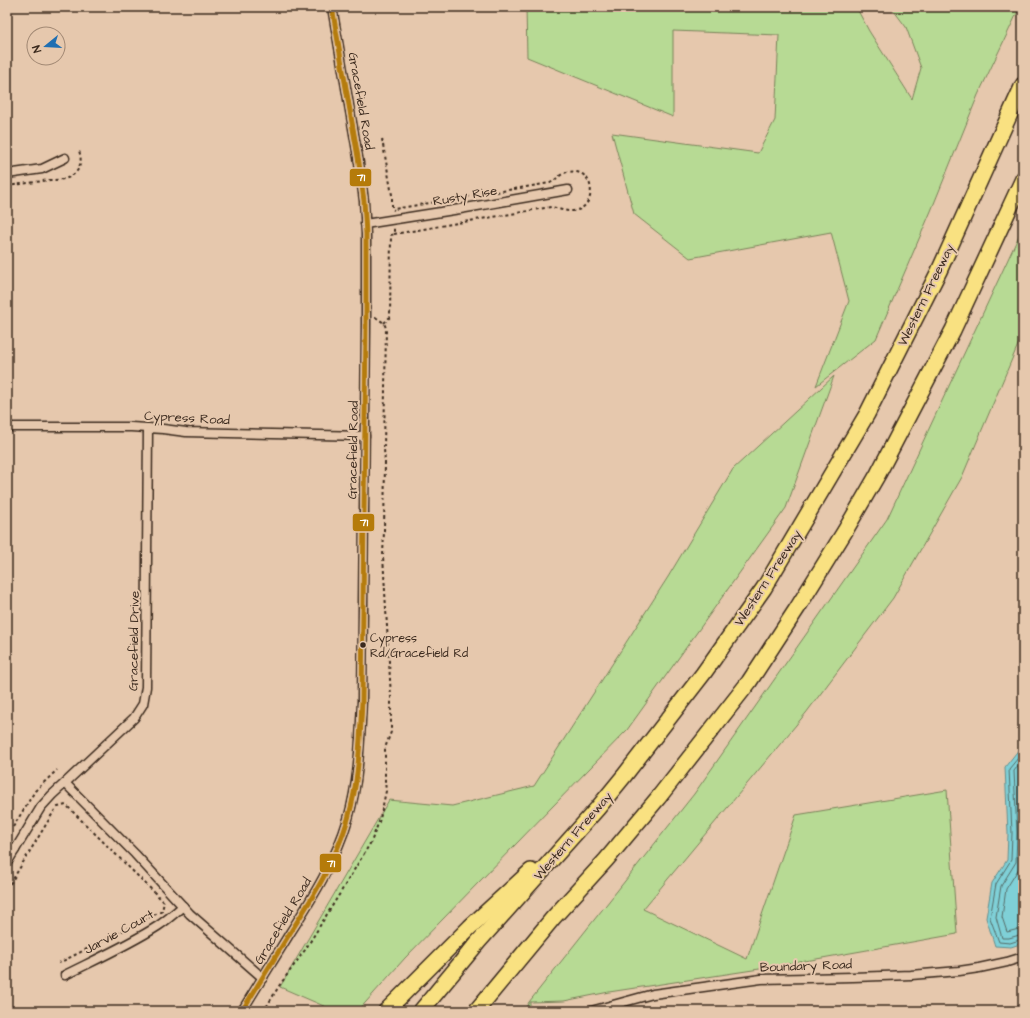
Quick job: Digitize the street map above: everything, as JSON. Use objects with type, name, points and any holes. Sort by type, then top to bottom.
[{"type":"highway","name":"Western Freeway","points":[[421,1011],[479,941],[597,809],[624,776],[703,674],[764,588],[867,414],[940,271],[1023,85]]},
{"type":"highway","points":[[476,1011],[553,918],[606,860],[658,798],[749,682],[798,607],[878,474],[953,330],[1023,178]]},
{"type":"highway","points":[[386,1011],[470,927],[597,809]]},
{"type":"highway","points":[[490,1011],[553,918]]},
{"type":"street","name":"Gracefield Road","points":[[242,1011],[307,906],[333,857],[347,821],[354,790],[359,749],[362,701],[366,312],[365,224],[364,201],[359,163],[332,7]]},
{"type":"street","points":[[7,174],[42,169],[65,158]]},
{"type":"street","name":"Rusty Rise","points":[[365,224],[568,190]]},
{"type":"street","name":"Cypress Road","points":[[7,427],[148,428],[186,432],[365,436]]},
{"type":"street","name":"Gracefield Drive","points":[[7,863],[11,848],[41,807],[130,723],[140,711],[144,701],[146,687],[148,428]]},
{"type":"street","points":[[65,783],[195,918],[263,978]]},
{"type":"street","name":"Jarvie Court","points":[[65,976],[153,929],[183,906]]},
{"type":"street","name":"Boundary Road","points":[[591,1011],[653,994],[761,979],[911,975],[959,971],[980,968],[1023,957]]},
{"type":"path","points":[[382,139],[392,195],[392,209],[394,209],[394,234],[391,234],[390,317],[384,322]]},
{"type":"path","points":[[7,186],[62,179],[72,176],[81,163],[81,156],[78,149]]},
{"type":"path","points":[[7,827],[13,827],[34,791],[57,770]]},
{"type":"path","points":[[7,889],[56,808],[66,805],[164,902],[162,911],[59,963]]},
{"type":"green space","points":[[526,7],[856,7],[869,31],[912,99],[921,68],[906,27],[891,7],[1020,7],[978,95],[931,211],[876,339],[816,386],[849,301],[831,232],[690,258],[634,214],[612,133],[758,153],[775,120],[779,35],[673,31],[673,117],[527,57]]},
{"type":"green space","points":[[1023,227],[1023,333],[962,477],[893,598],[806,713],[643,909],[747,959],[796,815],[947,790],[957,934],[766,968],[609,992],[564,1001],[530,1002],[530,1011],[524,1011],[529,1002],[694,794],[887,519]]},
{"type":"green space","points":[[834,376],[786,508],[627,730],[405,958],[358,1011],[325,1011],[326,1007],[280,987],[389,800],[452,806],[534,786],[668,577],[733,469]]},
{"type":"water","points":[[1023,747],[1023,943],[1011,947],[995,946],[986,918],[992,883],[1007,860],[1008,833],[1005,767],[1020,748]]},
{"type":"transit line","name":"71","points":[[242,1011],[307,906],[337,849],[352,805],[361,731],[366,234],[364,201],[359,163],[332,7]]},
{"type":"place","name":"Cypress Rd/Gracefield Rd","points":[[363,645]]}]
